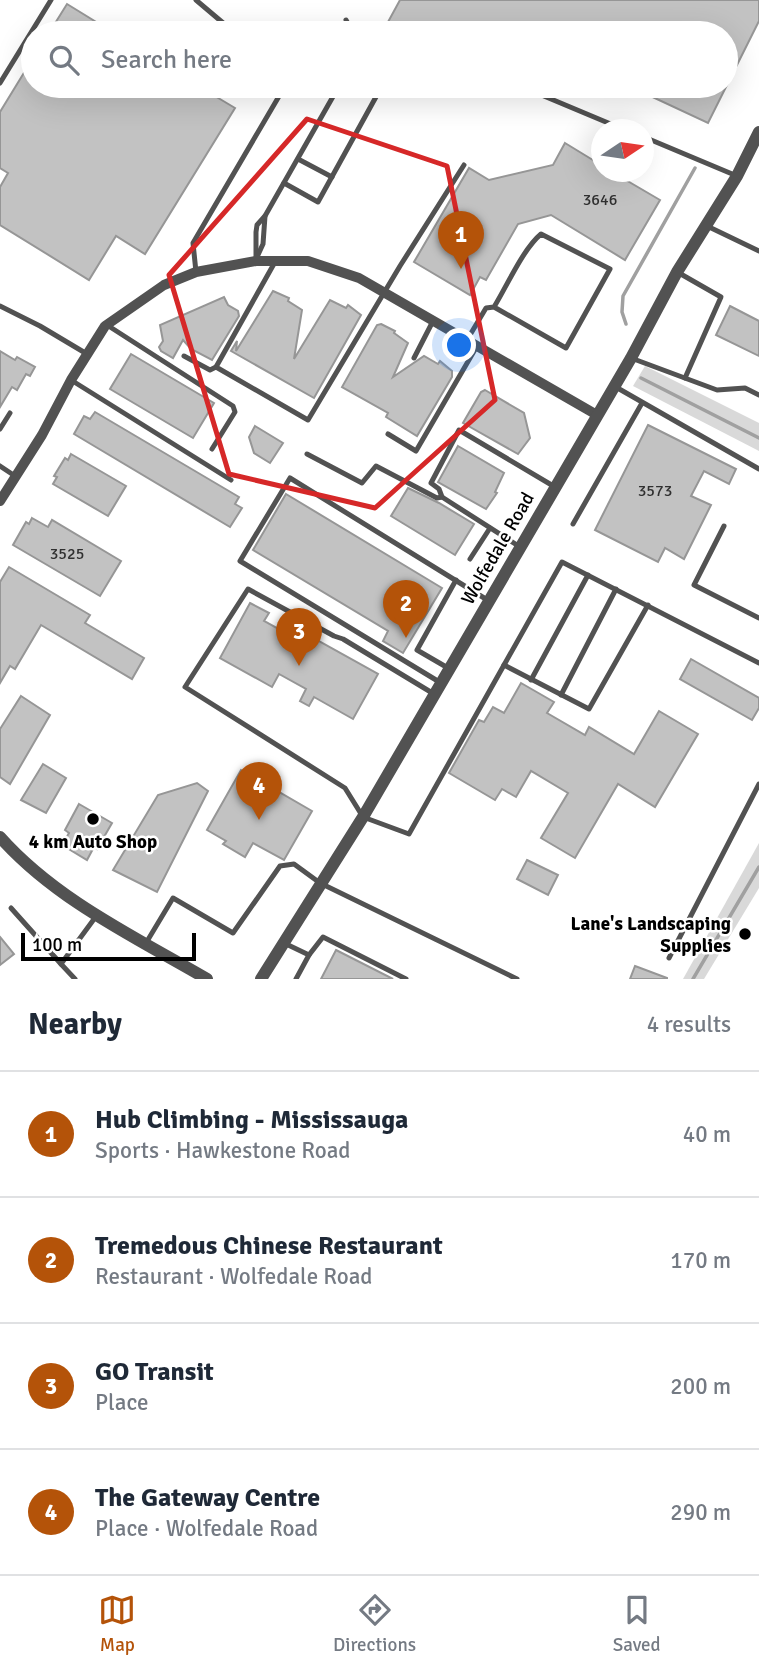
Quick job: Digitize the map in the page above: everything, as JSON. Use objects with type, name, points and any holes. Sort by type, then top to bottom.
[{"type":"street","name":"Wolfedale Road","points":[[261,979],[363,817],[631,358],[677,272],[737,176],[759,132]]},
{"type":"street","points":[[0,501],[107,324],[164,285],[196,272],[256,261],[308,261],[359,278],[597,415]]},
{"type":"street","points":[[0,837],[51,883],[97,915],[207,979]]},
{"type":"lane","points":[[38,21],[51,0]]},
{"type":"lane","points":[[196,0],[221,21]]},
{"type":"lane","points":[[0,83],[21,49]]},
{"type":"lane","points":[[196,272],[193,243],[278,98]]},
{"type":"lane","points":[[256,261],[257,225],[265,216],[332,98]]},
{"type":"lane","points":[[284,183],[318,202],[375,98]]},
{"type":"lane","points":[[549,98],[599,119]]},
{"type":"lane","points":[[654,142],[737,176]]},
{"type":"lane","points":[[298,159],[332,177]]},
{"type":"lane","points":[[216,367],[308,420],[464,165]]},
{"type":"lane","points":[[707,226],[759,251]]},
{"type":"lane","points":[[467,340],[486,308],[494,307],[566,348],[610,269],[541,234],[532,242],[494,307]]},
{"type":"lane","points":[[184,356],[210,370],[216,367],[276,261]]},
{"type":"lane","points":[[677,272],[721,298],[685,378]]},
{"type":"lane","points":[[0,306],[87,354]]},
{"type":"lane","points":[[414,358],[433,321]]},
{"type":"lane","points":[[107,324],[233,407],[235,412],[212,449]]},
{"type":"lane","points":[[388,434],[416,452],[477,346]]},
{"type":"lane","points":[[631,358],[718,390],[745,388],[759,394]]},
{"type":"lane","points":[[71,380],[232,480]]},
{"type":"lane","points":[[614,386],[759,468]]},
{"type":"lane","points":[[573,524],[642,403]]},
{"type":"lane","points":[[0,429],[10,413]]},
{"type":"lane","points":[[520,547],[442,497],[439,489],[431,482],[459,430],[555,487]]},
{"type":"lane","points":[[307,454],[362,482],[376,466],[437,498],[442,497]]},
{"type":"lane","points":[[0,466],[16,476]]},
{"type":"lane","points":[[438,689],[240,561],[289,478],[489,601]]},
{"type":"lane","points":[[724,526],[694,585],[759,618]]},
{"type":"lane","points":[[470,559],[490,528]]},
{"type":"lane","points":[[438,689],[248,589],[185,687],[345,788],[363,817],[409,834],[562,562],[759,663]]},
{"type":"lane","points":[[531,680],[588,575]]},
{"type":"lane","points":[[449,669],[417,650],[456,580]]},
{"type":"lane","points":[[561,695],[615,589]]},
{"type":"lane","points":[[504,665],[589,709],[648,605]]},
{"type":"lane","points":[[669,958],[759,784]]},
{"type":"lane","points":[[146,944],[173,898],[233,933],[279,866],[295,864],[320,883],[517,979]]},
{"type":"lane","points":[[11,908],[75,979]]},
{"type":"lane","points":[[61,964],[97,915]]},
{"type":"lane","points":[[296,979],[323,937],[407,979]]},
{"type":"lane","points":[[283,943],[309,956]]},
{"type":"highlighted area","points":[[307,119],[447,166],[495,400],[375,508],[229,474],[169,275]]},
{"type":"shaded area","points":[[645,366],[759,423],[759,451],[633,386]]},
{"type":"shaded area","points":[[759,843],[759,888],[704,979],[683,979]]},
{"type":"building","points":[[400,0],[759,0],[759,21],[738,63],[738,21],[389,21]]},
{"type":"building","points":[[67,4],[95,21],[56,21]]},
{"type":"building","points":[[21,78],[21,98],[218,98],[235,108],[145,254],[116,236],[89,280],[0,225],[0,187],[8,173],[0,168],[0,112]]},
{"type":"building","points":[[655,98],[720,98],[708,123]]},
{"type":"building","points":[[565,143],[591,159],[591,182],[629,182],[660,200],[625,260],[551,215],[518,224],[486,280],[480,277],[470,295],[414,262],[469,168],[489,180],[553,165]]},
{"type":"building","points":[[273,291],[289,298],[288,301],[302,310],[294,359],[330,300],[346,308],[348,305],[361,315],[314,398],[231,351],[237,341],[236,351]]},
{"type":"building","points":[[224,297],[228,305],[238,311],[239,316],[212,360],[191,349],[183,340],[173,358],[161,351],[159,347],[163,341],[160,325]]},
{"type":"building","points":[[730,306],[759,321],[759,356],[716,335]]},
{"type":"building","points":[[381,324],[395,331],[394,333],[408,343],[393,377],[424,356],[438,364],[440,361],[452,371],[452,377],[417,436],[386,417],[388,413],[342,387],[377,325]]},
{"type":"building","points":[[0,351],[35,367],[30,376],[26,374],[17,390],[12,387],[0,407]]},
{"type":"building","points":[[131,354],[214,403],[193,438],[110,389]]},
{"type":"building","points":[[485,390],[524,413],[530,438],[518,454],[463,423],[481,392]]},
{"type":"building","points":[[95,412],[239,497],[235,504],[242,508],[230,527],[74,434],[84,416],[90,419]]},
{"type":"building","points":[[648,425],[736,469],[729,484],[704,471],[691,496],[711,505],[684,559],[665,548],[658,562],[595,530]]},
{"type":"building","points":[[255,426],[283,443],[270,463],[254,453],[249,437]]},
{"type":"building","points":[[458,446],[504,473],[495,492],[497,493],[486,509],[438,482]]},
{"type":"building","points":[[71,454],[126,486],[108,516],[53,484],[57,477],[54,476],[65,458],[68,460]]},
{"type":"building","points":[[408,488],[474,524],[455,555],[391,516]]},
{"type":"building","points":[[286,494],[442,588],[403,653],[383,641],[388,631],[253,550]]},
{"type":"building","points":[[32,518],[48,527],[52,520],[121,561],[100,596],[13,545],[26,522],[29,524]]},
{"type":"building","points":[[9,567],[90,615],[85,623],[144,658],[132,679],[41,625],[15,669],[10,666],[0,683],[0,582]]},
{"type":"building","points":[[250,603],[269,613],[264,621],[311,647],[315,639],[378,674],[353,719],[314,697],[309,706],[300,701],[306,689],[279,674],[272,687],[220,658]]},
{"type":"building","points":[[691,659],[759,698],[759,708],[752,720],[680,679]]},
{"type":"building","points":[[521,683],[554,702],[547,713],[585,735],[589,727],[634,754],[659,711],[698,734],[655,807],[618,784],[575,858],[541,838],[568,793],[531,771],[516,797],[502,789],[495,800],[449,773],[479,720],[484,722],[493,707],[504,713]]},
{"type":"building","points":[[21,696],[50,715],[10,784],[0,777],[0,729]]},
{"type":"building","points":[[43,764],[66,778],[46,813],[21,800]]},
{"type":"building","points":[[241,770],[312,811],[284,860],[253,843],[245,857],[223,844],[226,841],[207,830]]},
{"type":"building","points":[[197,783],[208,791],[157,892],[113,870],[158,795]]},
{"type":"building","points":[[79,804],[112,823],[97,849],[94,847],[87,860],[62,845],[69,833],[65,830]]},
{"type":"building","points":[[527,860],[558,875],[548,895],[517,879]]},
{"type":"building","points":[[0,937],[14,954],[0,965]]},
{"type":"building","points":[[336,950],[393,979],[321,979]]},
{"type":"building","points":[[635,966],[667,978],[667,979],[630,979]]},
{"type":"waterway","points":[[626,324],[622,312],[623,296],[695,168]]},
{"type":"waterway","points":[[641,378],[759,438]]},
{"type":"waterway","points":[[693,979],[759,867]]},
{"type":"place","name":"Hub Climbing - Mississauga","points":[[461,269]]},
{"type":"place","name":"Tremedous Chinese Restaurant","points":[[406,638]]},
{"type":"place","name":"GO Transit","points":[[299,666]]},
{"type":"place","name":"4 km Auto Shop","points":[[93,819]]},
{"type":"place","name":"The Gateway Centre","points":[[259,820]]},
{"type":"place","name":"Lane's Landscaping Supplies","points":[[745,934]]}]
